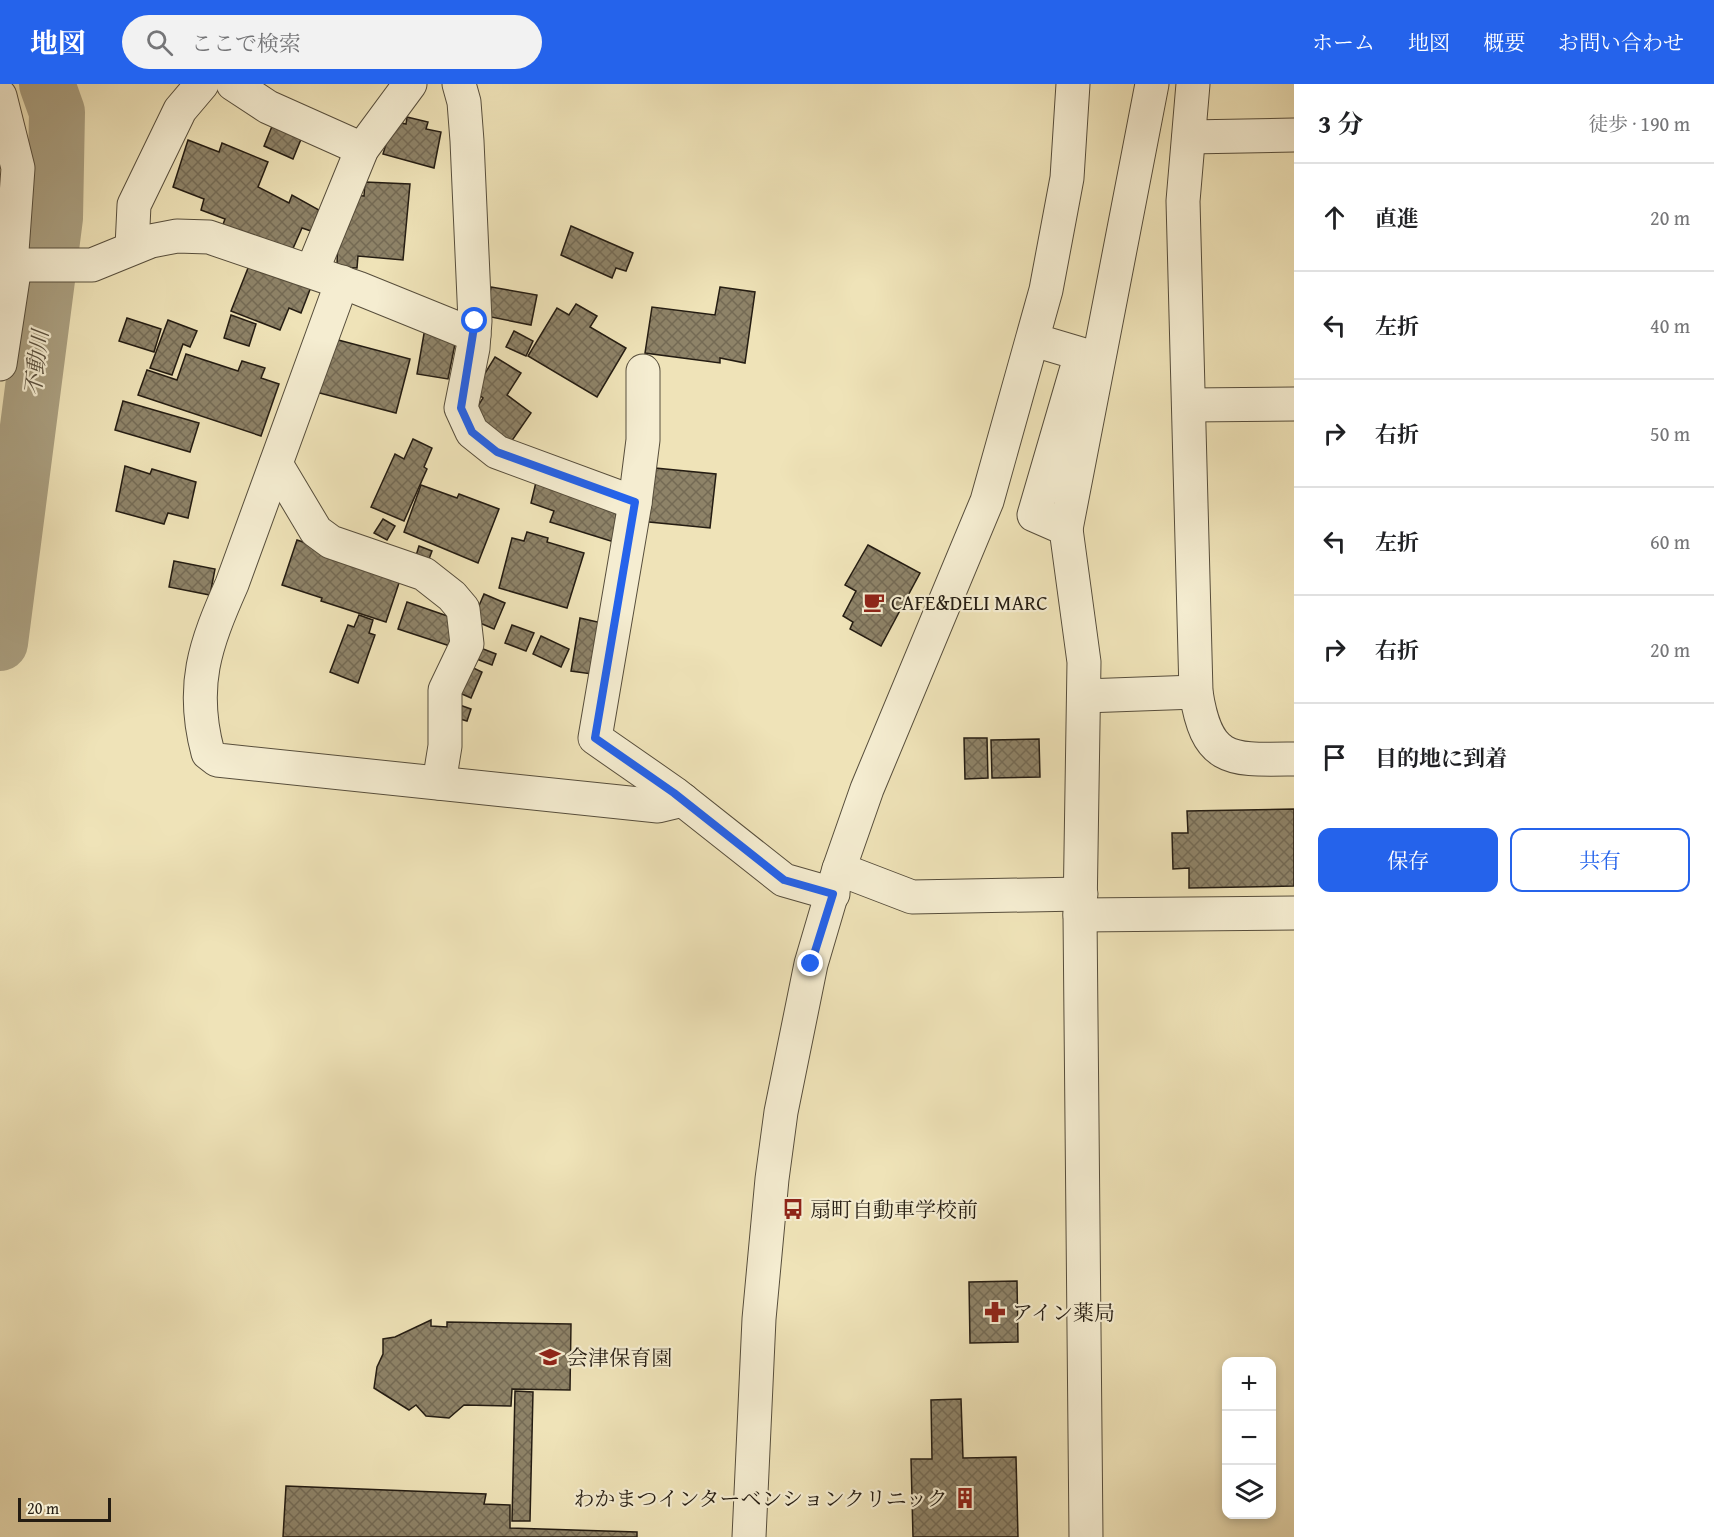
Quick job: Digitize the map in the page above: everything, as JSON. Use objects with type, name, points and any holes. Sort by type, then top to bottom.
[{"type":"street","points":[[132,247],[134,205],[180,110],[202,84]]},
{"type":"street","points":[[233,84],[268,107],[362,149]]},
{"type":"street","points":[[410,84],[362,149],[276,464],[232,584],[212,630],[198,698],[208,753],[217,760],[658,807],[683,800]]},
{"type":"street","points":[[459,84],[464,102],[467,141],[474,335],[461,408],[472,432],[497,452],[635,502]]},
{"type":"street","points":[[749,1537],[759,1319],[781,1112],[811,964],[836,882],[896,717],[945,606],[987,501],[1034,340],[1067,178],[1073,84]]},
{"type":"street","points":[[1086,1537],[1080,905],[1084,662],[1066,529],[1152,84]]},
{"type":"street","points":[[1193,84],[1183,201],[1196,692],[1201,723],[1215,746],[1240,760],[1294,759]]},
{"type":"street","points":[[0,96],[18,168],[14,274],[0,364]]},
{"type":"street","points":[[1189,137],[1294,135]]},
{"type":"street","points":[[14,274],[92,265],[132,247],[177,236],[209,237],[327,277],[474,335]]},
{"type":"street","points":[[1034,340],[1081,354],[1034,515],[1066,529]]},
{"type":"street","points":[[643,371],[643,440],[635,502],[595,738],[683,800],[784,880],[836,882],[912,897],[1294,913]]},
{"type":"street","points":[[1189,405],[1294,404]]},
{"type":"street","points":[[276,464],[315,531],[331,542],[424,574],[463,609],[467,644],[445,690],[445,746],[439,783]]},
{"type":"street","points":[[1084,696],[1196,692]]},
{"type":"building","points":[[407,117],[428,122],[426,129],[441,132],[434,168],[383,154],[393,121],[406,124]]},
{"type":"building","points":[[275,119],[304,132],[293,159],[264,146]]},
{"type":"building","points":[[188,140],[219,152],[222,143],[268,162],[258,187],[289,203],[292,195],[319,210],[311,231],[302,228],[291,253],[222,227],[225,219],[201,210],[204,199],[173,187]]},
{"type":"building","points":[[365,182],[410,184],[403,260],[358,256],[357,268],[337,267],[338,224],[350,195],[364,196]]},
{"type":"building","points":[[571,226],[633,253],[626,271],[616,268],[612,278],[561,255]]},
{"type":"building","points":[[250,263],[311,287],[301,313],[289,308],[280,330],[231,311]]},
{"type":"building","points":[[491,287],[537,295],[531,325],[486,316]]},
{"type":"building","points":[[720,287],[755,292],[745,363],[720,358],[720,363],[645,353],[652,307],[715,315]]},
{"type":"building","points":[[576,304],[597,316],[590,327],[626,348],[597,397],[528,356],[557,308],[569,315]]},
{"type":"building","points":[[231,315],[256,324],[249,346],[224,338]]},
{"type":"building","points":[[127,318],[161,329],[154,352],[119,341]]},
{"type":"building","points":[[168,320],[197,331],[190,347],[183,344],[172,375],[150,368]]},
{"type":"building","points":[[425,328],[457,334],[448,379],[417,374]]},
{"type":"building","points":[[514,331],[533,341],[526,356],[506,347]]},
{"type":"building","points":[[327,337],[410,359],[396,413],[312,391]]},
{"type":"building","points":[[186,354],[238,371],[242,361],[265,368],[261,378],[279,384],[261,436],[138,395],[147,370],[177,380]]},
{"type":"building","points":[[495,357],[521,373],[507,395],[531,413],[511,442],[473,414],[483,398],[474,391]]},
{"type":"building","points":[[123,401],[199,423],[190,452],[115,430]]},
{"type":"building","points":[[413,439],[432,448],[424,467],[427,469],[404,521],[371,507],[395,454],[404,459]]},
{"type":"building","points":[[125,466],[150,474],[152,469],[196,482],[188,518],[168,513],[164,524],[116,511]]},
{"type":"building","points":[[645,467],[716,474],[710,528],[639,521]]},
{"type":"building","points":[[537,478],[617,504],[614,542],[550,522],[554,511],[531,503]]},
{"type":"building","points":[[421,485],[457,498],[459,494],[499,509],[478,563],[404,532]]},
{"type":"building","points":[[383,519],[395,526],[387,540],[374,533]]},
{"type":"building","points":[[527,532],[548,538],[547,542],[584,553],[567,608],[499,588],[512,538],[524,541]]},
{"type":"building","points":[[297,540],[402,574],[386,622],[321,601],[322,598],[282,585]]},
{"type":"building","points":[[868,545],[920,573],[881,646],[850,629],[853,622],[843,616],[856,591],[845,585]]},
{"type":"building","points":[[419,546],[432,551],[426,567],[414,562]]},
{"type":"building","points":[[174,561],[215,569],[210,595],[169,587]]},
{"type":"building","points":[[484,594],[505,603],[494,629],[473,620]]},
{"type":"building","points":[[407,602],[459,620],[450,646],[398,629]]},
{"type":"building","points":[[359,615],[373,620],[369,633],[375,635],[358,683],[330,672],[348,625],[354,627]]},
{"type":"building","points":[[580,618],[602,623],[592,674],[571,671]]},
{"type":"building","points":[[512,625],[534,633],[526,651],[505,643]]},
{"type":"building","points":[[541,636],[569,649],[561,667],[533,654]]},
{"type":"building","points":[[473,645],[496,654],[492,665],[469,656]]},
{"type":"building","points":[[465,664],[482,672],[471,698],[453,690]]},
{"type":"building","points":[[454,703],[471,709],[467,721],[450,716]]},
{"type":"building","points":[[964,738],[987,738],[988,778],[965,779]]},
{"type":"building","points":[[1039,739],[1040,777],[992,778],[991,740]]},
{"type":"building","points":[[1294,809],[1294,886],[1189,888],[1189,868],[1173,869],[1172,833],[1188,833],[1187,811]]},
{"type":"building","points":[[1017,1281],[1018,1342],[970,1343],[969,1282]]},
{"type":"building","points":[[431,1320],[431,1326],[447,1327],[447,1322],[571,1324],[570,1390],[512,1389],[511,1406],[464,1405],[449,1418],[426,1416],[416,1405],[409,1410],[374,1388],[377,1367],[383,1354],[383,1339],[395,1337]]},
{"type":"building","points":[[515,1391],[533,1392],[530,1521],[512,1521]]},
{"type":"building","name":"わかまつインターベンションクリニック","points":[[961,1399],[963,1458],[1016,1457],[1018,1537],[913,1537],[911,1459],[932,1459],[931,1400]]},
{"type":"building","points":[[286,1486],[486,1494],[484,1504],[510,1505],[510,1528],[637,1532],[637,1537],[283,1537]]},
{"type":"waterway","name":"不動川","points":[[0,643],[55,218],[57,112],[47,84]]},
{"type":"place","name":"CAFE&DELI MARC","points":[[874,602]]},
{"type":"place","name":"扇町自動車学校前","points":[[793,1209]]},
{"type":"place","name":"アイン薬局","points":[[995,1312]]},
{"type":"place","name":"会津保育園","points":[[550,1357]]},
{"type":"place","name":"わかまつインターベンションクリニック","points":[[965,1498]]},
{"type":"route","points":[[475,321],[473,348],[461,408],[472,432],[497,452],[635,502],[595,738],[674,793],[784,880],[833,894],[811,964]]}]
